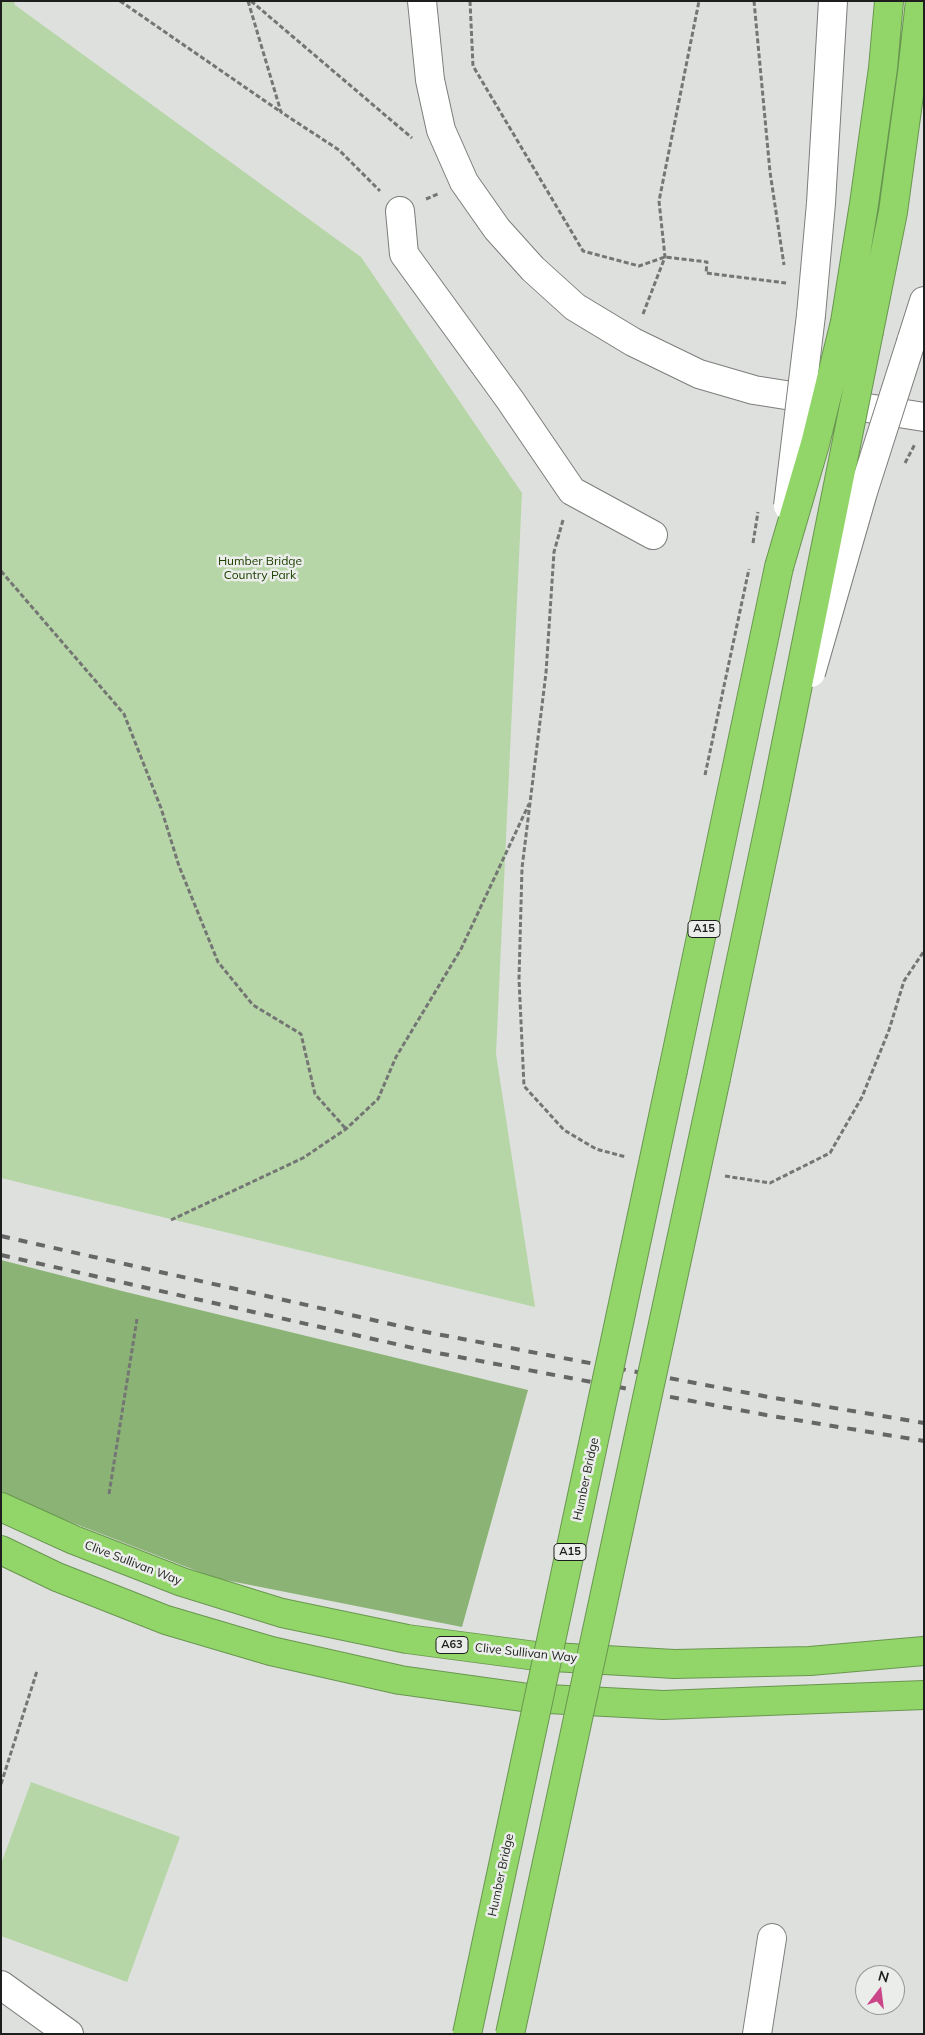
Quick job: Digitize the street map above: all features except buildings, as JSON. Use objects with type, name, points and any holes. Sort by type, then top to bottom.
[{"type":"highway","points":[[510,2034],[775,799],[857,326],[888,1]]},
{"type":"highway","points":[[779,567],[815,444],[857,326],[893,212],[920,1]]},
{"type":"highway","name":"Humber Bridge","points":[[467,2034],[734,788],[779,567]]},
{"type":"highway","name":"Clive Sullivan Way","points":[[1,1507],[74,1540],[182,1582],[282,1613],[407,1640],[536,1656],[674,1664],[810,1661],[924,1651]]},
{"type":"highway","points":[[1,1550],[57,1577],[166,1620],[271,1651],[400,1680],[529,1698],[663,1705],[924,1695]]},
{"type":"street","points":[[422,1],[430,80],[440,130],[464,182],[497,229],[533,269],[576,307],[633,342],[699,374],[754,390],[924,417]]},
{"type":"street","name":"A15","points":[[779,567],[796,450],[811,315],[821,203],[833,1]]},
{"type":"street","points":[[400,211],[404,254],[510,400],[572,491],[653,535]]},
{"type":"street","points":[[775,799],[863,492],[924,300]]},
{"type":"street","points":[[756,2034],[772,1938]]},
{"type":"street","points":[[1,1985],[69,2034]]},
{"type":"path","points":[[120,1],[339,150],[400,211],[464,182]]},
{"type":"path","points":[[250,1],[281,112]]},
{"type":"path","points":[[250,1],[418,143]]},
{"type":"path","points":[[470,1],[473,66],[583,251],[639,266],[665,257],[707,262],[706,273],[786,283],[770,172],[754,1]]},
{"type":"path","points":[[633,342],[665,257],[659,201],[699,1]]},
{"type":"path","points":[[171,1220],[303,1158],[346,1128],[378,1099],[396,1057],[460,949],[530,801],[546,673],[554,552],[572,491]]},
{"type":"path","points":[[752,549],[758,510]]},
{"type":"path","points":[[706,775],[750,559]]},
{"type":"path","points":[[1,571],[124,714],[160,808],[179,866],[218,962],[253,1005],[301,1034],[315,1094],[346,1128]]},
{"type":"path","points":[[109,1494],[137,1318]]},
{"type":"path","points":[[1,1784],[37,1671]]},
{"type":"green space","name":"Humber Bridge Country Park","points":[[1,1],[14,1],[15,5],[361,257],[522,493],[496,1054],[535,1307],[1,1178]]},
{"type":"green space","points":[[1,1260],[528,1390],[462,1627],[215,1578],[1,1495]]},
{"type":"green space","points":[[31,1782],[180,1837],[127,1982],[1,1936],[1,1864]]},
{"type":"railway","points":[[1,1236],[426,1332],[769,1397],[924,1423]]},
{"type":"railway","points":[[1,1255],[422,1350],[766,1415],[924,1441]]}]
